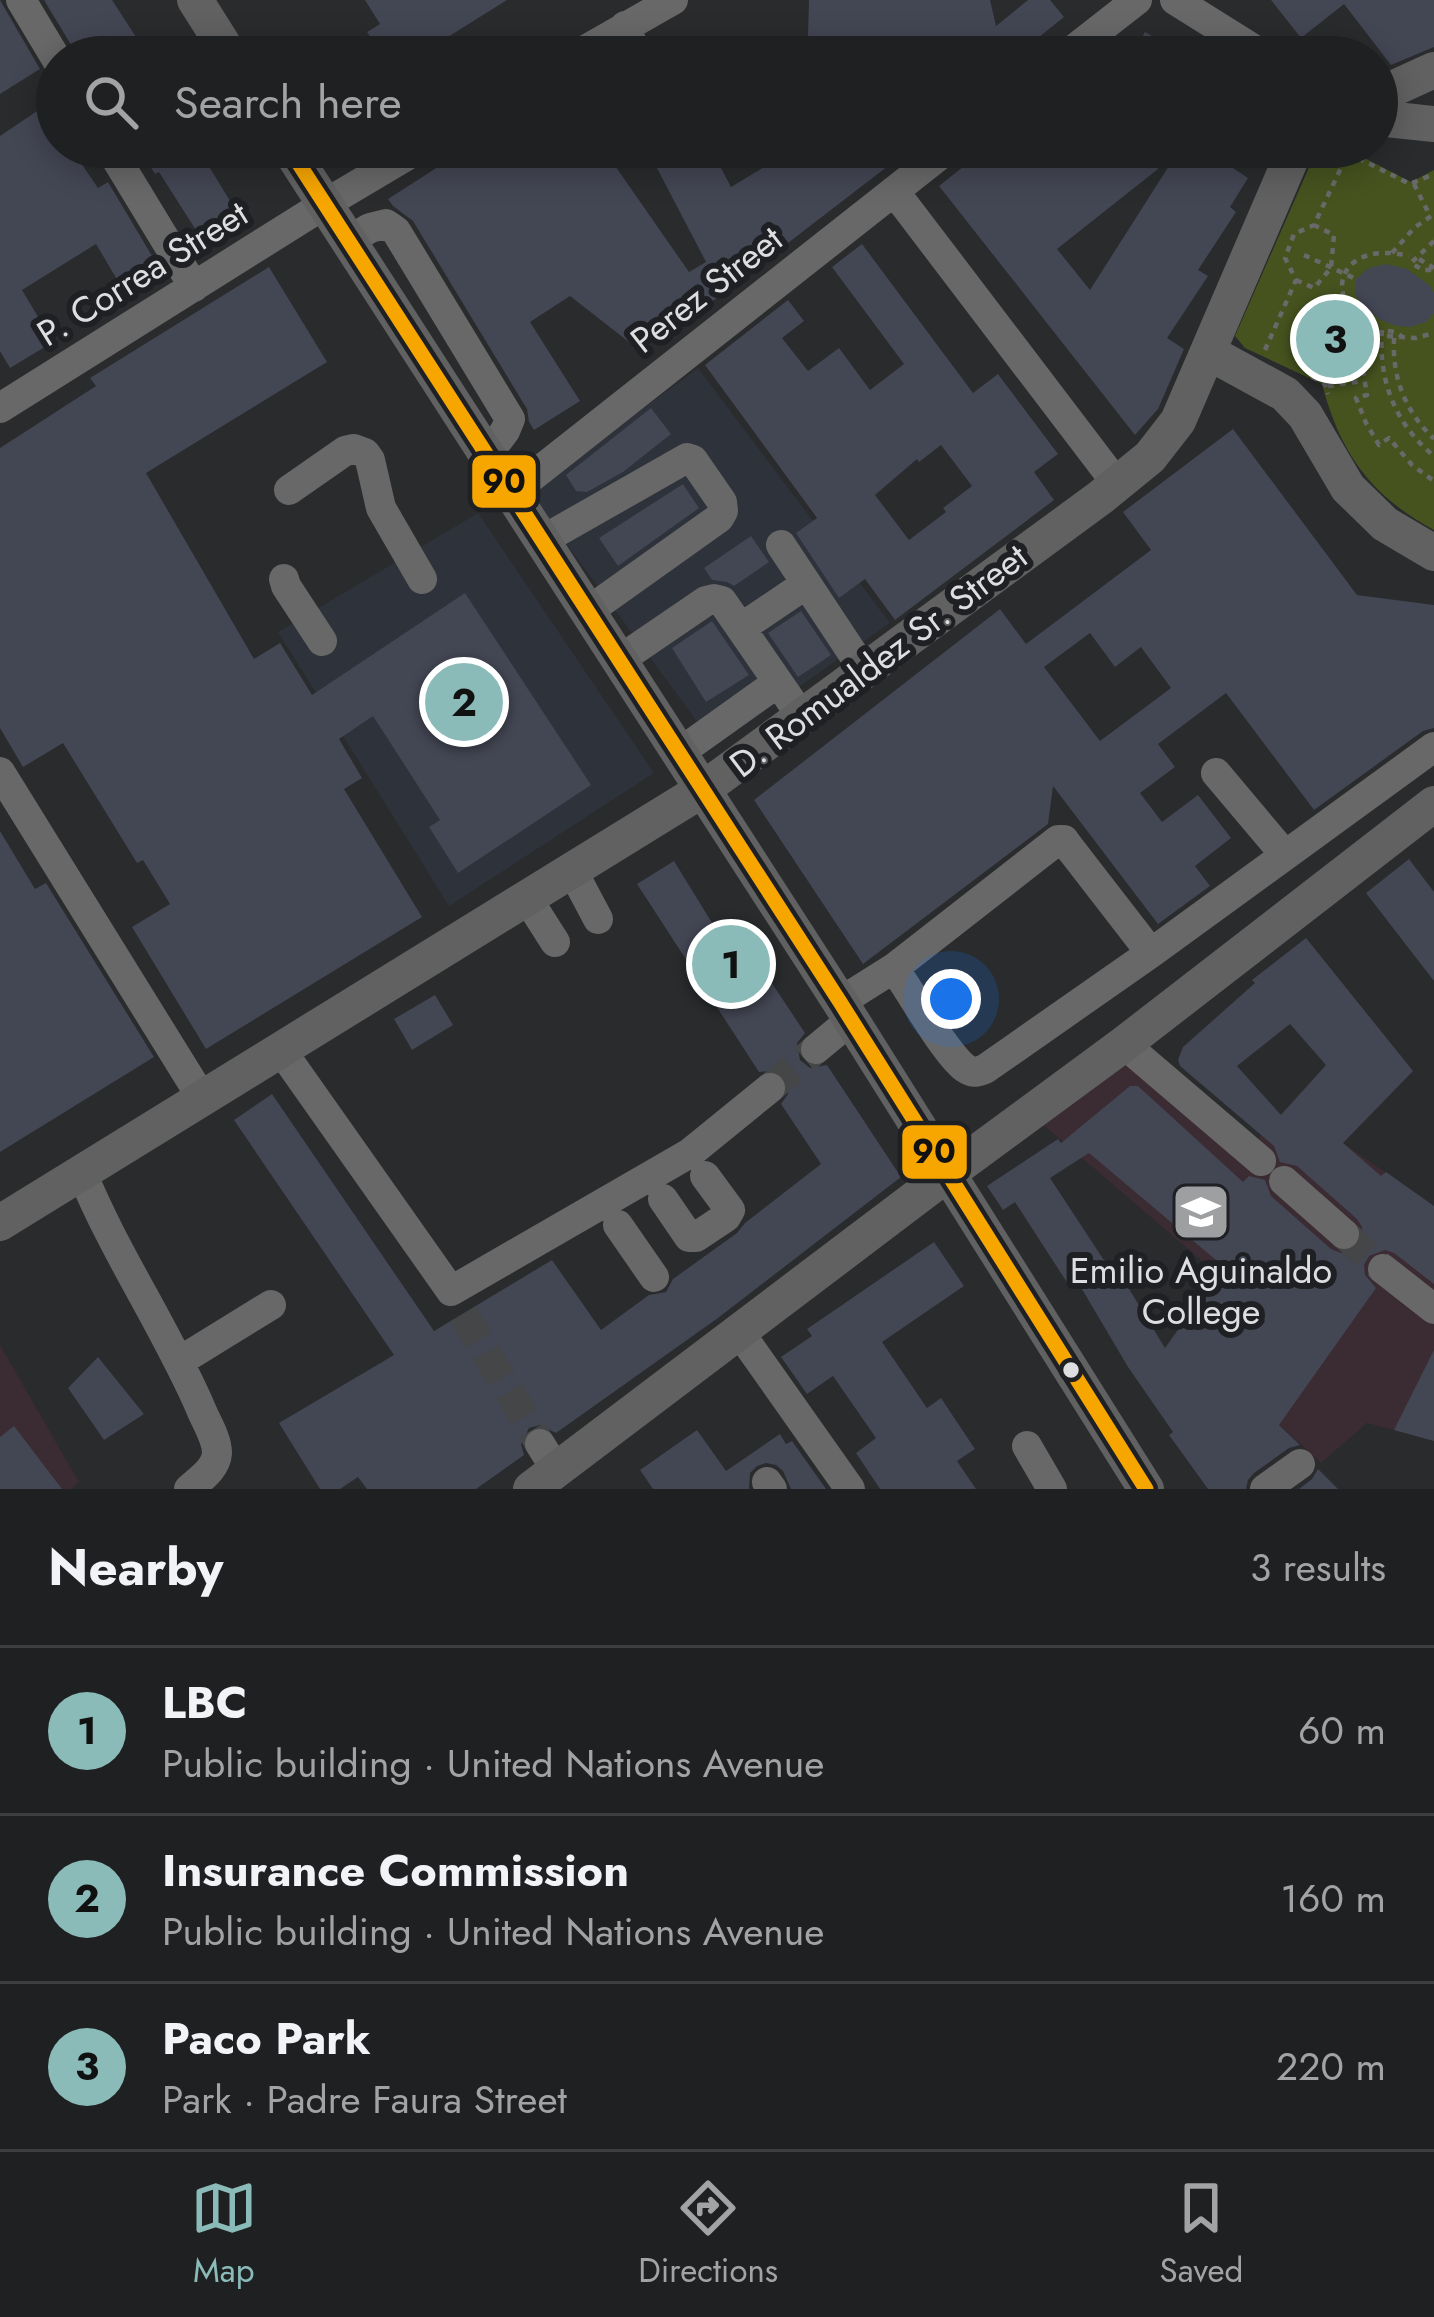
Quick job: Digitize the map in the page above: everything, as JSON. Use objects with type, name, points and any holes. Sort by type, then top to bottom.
[{"type":"main road","points":[[195,0],[218,36]]},
{"type":"main road","points":[[1398,86],[1434,70]]},
{"type":"main road","points":[[1398,120],[1434,124]]},
{"type":"main road","points":[[302,168],[845,1011],[1138,1486]]},
{"type":"main road","name":"D. Romualdez Sr. Street","points":[[0,1223],[702,790],[1150,457],[1178,421],[1287,168]]},
{"type":"main road","points":[[1208,352],[1285,394],[1305,416],[1348,488],[1384,524],[1434,553]]},
{"type":"main road","points":[[542,1467],[740,1333],[1434,804]]},
{"type":"street","points":[[21,0],[43,36]]},
{"type":"street","points":[[608,36],[673,0]]},
{"type":"street","points":[[1091,36],[1136,0]]},
{"type":"street","points":[[1175,0],[1232,36]]},
{"type":"street","points":[[625,26],[629,36]]},
{"type":"street","points":[[122,168],[194,287]]},
{"type":"street","name":"P. Correa Street","points":[[0,408],[386,168]]},
{"type":"street","name":"Perez Street","points":[[510,494],[923,168]]},
{"type":"street","points":[[894,191],[1117,484]]},
{"type":"street","points":[[290,490],[345,451],[365,453],[381,508],[422,579]]},
{"type":"street","points":[[541,541],[687,458],[722,502],[719,518],[587,612]]},
{"type":"street","points":[[781,545],[865,671]]},
{"type":"street","points":[[284,579],[322,640]]},
{"type":"street","points":[[741,628],[806,584]]},
{"type":"street","points":[[618,661],[706,601],[722,601],[802,717]]},
{"type":"street","points":[[679,753],[778,683]]},
{"type":"street","points":[[895,968],[965,1068],[985,1069],[1434,747]]},
{"type":"street","points":[[0,772],[202,1098]]},
{"type":"street","points":[[1216,773],[1285,855]]},
{"type":"street","points":[[816,1049],[845,1011],[1058,840],[1064,840],[1151,953]]},
{"type":"street","points":[[572,870],[598,919]]},
{"type":"street","points":[[527,898],[555,942]]},
{"type":"street","points":[[1124,1044],[1344,1234]]},
{"type":"street","points":[[281,1050],[457,1302],[690,1153],[770,1088]]},
{"type":"street","points":[[82,1172],[96,1207],[180,1361],[216,1444],[217,1459],[189,1489]]},
{"type":"street","points":[[663,1199],[689,1237],[696,1237],[730,1210],[705,1176]]},
{"type":"street","points":[[618,1225],[654,1277]]},
{"type":"street","points":[[1383,1269],[1434,1309]]},
{"type":"street","points":[[180,1361],[271,1305]]},
{"type":"street","points":[[740,1333],[850,1489]]},
{"type":"street","points":[[1028,1446],[1052,1489]]},
{"type":"street","points":[[1265,1489],[1300,1464]]},
{"type":"path","points":[[1314,225],[1334,235],[1331,268],[1314,288],[1296,280],[1285,258],[1294,234],[1314,225],[1341,168]]},
{"type":"path","points":[[1380,168],[1414,184],[1432,215],[1392,253]]},
{"type":"path","points":[[1414,184],[1434,174]]},
{"type":"path","points":[[1434,241],[1411,263],[1423,270],[1434,269]]},
{"type":"path","points":[[1304,255],[1355,280]]},
{"type":"path","points":[[1376,332],[1345,300],[1344,274],[1359,257],[1409,256]]},
{"type":"path","points":[[1434,256],[1423,261],[1434,269]]},
{"type":"path","points":[[1263,354],[1296,280]]},
{"type":"path","points":[[1362,322],[1360,352],[1367,395],[1356,398],[1366,423],[1379,445],[1389,438],[1434,482]]},
{"type":"path","points":[[1404,338],[1382,330],[1385,383],[1404,424],[1434,456]]},
{"type":"path","points":[[1434,333],[1390,337],[1404,399],[1434,439]]},
{"type":"path","points":[[1304,374],[1325,383],[1330,406]]},
{"type":"path","points":[[1326,386],[1364,381]]},
{"type":"shaded area","points":[[698,368],[890,623],[715,746],[529,493]]},
{"type":"shaded area","points":[[478,513],[654,773],[449,906],[278,632]]},
{"type":"shaded area","name":"Emilio Aguinaldo College","points":[[1306,938],[1413,1071],[1343,1143],[1434,1206],[1434,1441],[1367,1423],[1321,1463],[1239,1388],[1270,1197],[1209,1267],[1041,1123],[1127,1057],[1238,1161],[1326,1065],[1252,980]]},
{"type":"shaded area","points":[[0,1345],[79,1482],[71,1489],[0,1489]]},
{"type":"green space","points":[[1309,168],[1384,168],[1411,182],[1434,170],[1434,530],[1392,503],[1361,470],[1338,431],[1322,384],[1245,348],[1235,336]]},
{"type":"building","points":[[0,0],[36,62],[36,72],[0,94]]},
{"type":"building","points":[[44,0],[112,0],[135,36],[66,36]]},
{"type":"building","points":[[365,0],[507,0],[450,36],[370,36],[367,32],[380,24]]},
{"type":"building","points":[[809,0],[990,0],[996,26],[1028,0],[1050,0],[1064,17],[1040,36],[808,35]]},
{"type":"building","points":[[1271,0],[1434,0],[1434,47],[1398,62],[1398,36],[1369,36],[1344,4],[1299,36]]},
{"type":"building","points":[[36,112],[36,168],[84,168],[98,188],[108,182],[161,271],[125,293],[96,244],[22,290],[53,342],[10,368],[0,351],[0,136]]},
{"type":"building","points":[[151,168],[210,168],[243,222],[206,246],[159,172],[155,174]]},
{"type":"building","points":[[436,168],[617,168],[689,272],[706,262],[657,168],[721,168],[731,187],[762,168],[885,168],[662,340],[658,334],[643,353],[570,296],[530,322],[580,401],[534,430],[527,409],[413,221],[388,199]]},
{"type":"building","points":[[962,168],[1157,168],[1057,249],[1090,290],[1168,168],[1233,168],[1248,178],[1230,207],[1236,212],[1198,270],[1208,276],[1167,338],[1184,349],[1158,409],[1135,435],[939,186]]},
{"type":"building","points":[[862,244],[973,393],[998,374],[1058,454],[1034,472],[1054,500],[895,620],[865,579],[839,598],[796,533],[817,518],[705,365],[788,300],[804,321],[782,338],[808,371],[839,348],[870,390],[904,364],[832,267]],"holes":[[[941,445],[972,486],[909,540],[875,495]]]},
{"type":"building","points":[[1386,264],[1407,269],[1429,285],[1434,313],[1426,322],[1396,326],[1362,305],[1355,294],[1356,279],[1369,268]]},
{"type":"building","points":[[269,267],[327,362],[146,473],[254,659],[280,643],[312,695],[465,593],[591,785],[458,873],[429,827],[440,820],[373,716],[339,739],[362,778],[344,789],[422,917],[206,1049],[132,927],[170,904],[143,860],[137,863],[63,743],[23,767],[0,728],[0,448],[96,386],[90,378]]},
{"type":"building","points":[[651,408],[671,434],[623,472],[587,492],[576,491],[566,475]]},
{"type":"building","points":[[1233,429],[1357,595],[1434,605],[1434,728],[1423,731],[1314,810],[1226,693],[1158,744],[1175,767],[1140,793],[1162,822],[1198,795],[1231,838],[1195,866],[1210,886],[1158,924],[1053,786],[1048,824],[863,964],[754,800],[1000,609],[1026,644],[1151,550],[1123,512]],"holes":[[[1090,633],[1115,667],[1141,647],[1171,688],[1100,741],[1044,667]]]},
{"type":"building","points":[[683,484],[699,508],[618,566],[599,538]]},
{"type":"building","points":[[751,536],[769,562],[734,586],[712,580],[704,568]]},
{"type":"building","points":[[801,611],[831,655],[798,677],[768,633]]},
{"type":"building","points":[[712,621],[749,675],[706,702],[672,648]]},
{"type":"building","points":[[0,831],[35,889],[46,883],[154,1057],[0,1152]]},
{"type":"building","points":[[1409,859],[1434,892],[1434,981],[1366,893]]},
{"type":"building","points":[[674,861],[717,931],[732,923],[805,1033],[797,1043],[800,1060],[810,1068],[827,1065],[901,1177],[718,1318],[556,1433],[540,1425],[529,1428],[521,1444],[524,1455],[476,1489],[367,1489],[358,1477],[340,1489],[320,1489],[279,1423],[394,1355],[234,1120],[272,1094],[434,1331],[552,1260],[601,1330],[649,1295],[666,1292],[673,1279],[821,1164],[781,1104],[788,1094],[786,1077],[776,1070],[759,1072],[637,884]]},
{"type":"building","points":[[1306,938],[1413,1071],[1343,1143],[1381,1176],[1386,1172],[1434,1206],[1434,1284],[1394,1253],[1385,1250],[1369,1256],[1365,1275],[1376,1288],[1279,1425],[1300,1445],[1254,1473],[1246,1489],[1208,1489],[1169,1435],[1173,1432],[1076,1279],[1068,1284],[1015,1202],[1003,1210],[987,1186],[1058,1139],[1061,1143],[1130,1086],[1138,1086],[1243,1182],[1249,1176],[1265,1180],[1271,1196],[1331,1249],[1341,1253],[1358,1248],[1363,1237],[1357,1219],[1297,1166],[1280,1162],[1274,1146],[1180,1066],[1183,1047],[1255,983],[1252,980]],"holes":[[[1290,1024],[1326,1065],[1281,1115],[1237,1066]],[[1089,1153],[1223,1266],[1165,1348],[1120,1274],[1115,1277],[1050,1178]]]},
{"type":"building","points":[[435,995],[453,1025],[412,1050],[394,1019]]},
{"type":"building","points":[[934,1242],[964,1286],[882,1342],[927,1408],[941,1398],[975,1449],[957,1461],[976,1489],[880,1489],[856,1453],[876,1438],[833,1376],[807,1394],[781,1357],[812,1336],[807,1329]]},
{"type":"building","points":[[1434,1350],[1434,1441],[1394,1430]]},
{"type":"building","points":[[98,1357],[144,1414],[104,1440],[68,1388]]},
{"type":"building","points":[[14,1426],[62,1489],[0,1489],[0,1437]]},
{"type":"building","points":[[697,1430],[726,1471],[780,1434],[786,1444],[792,1441],[826,1489],[791,1489],[783,1471],[766,1463],[750,1473],[749,1489],[653,1489],[640,1470]]},
{"type":"building","points":[[1318,1469],[1338,1489],[1299,1489]]},
{"type":"tunnel","points":[[770,1088],[816,1049]]},
{"type":"tunnel","points":[[1344,1234],[1383,1269]]},
{"type":"tunnel","points":[[463,1314],[540,1444]]},
{"type":"transit line","name":"90","points":[[302,168],[840,1002],[1146,1489]]},
{"type":"place","name":"Paco Park","points":[[1335,339]]},
{"type":"place","name":"Insurance Commission","points":[[464,702]]},
{"type":"place","name":"LBC","points":[[731,964]]},
{"type":"place","name":"Emilio Aguinaldo College","points":[[1201,1212]]}]
